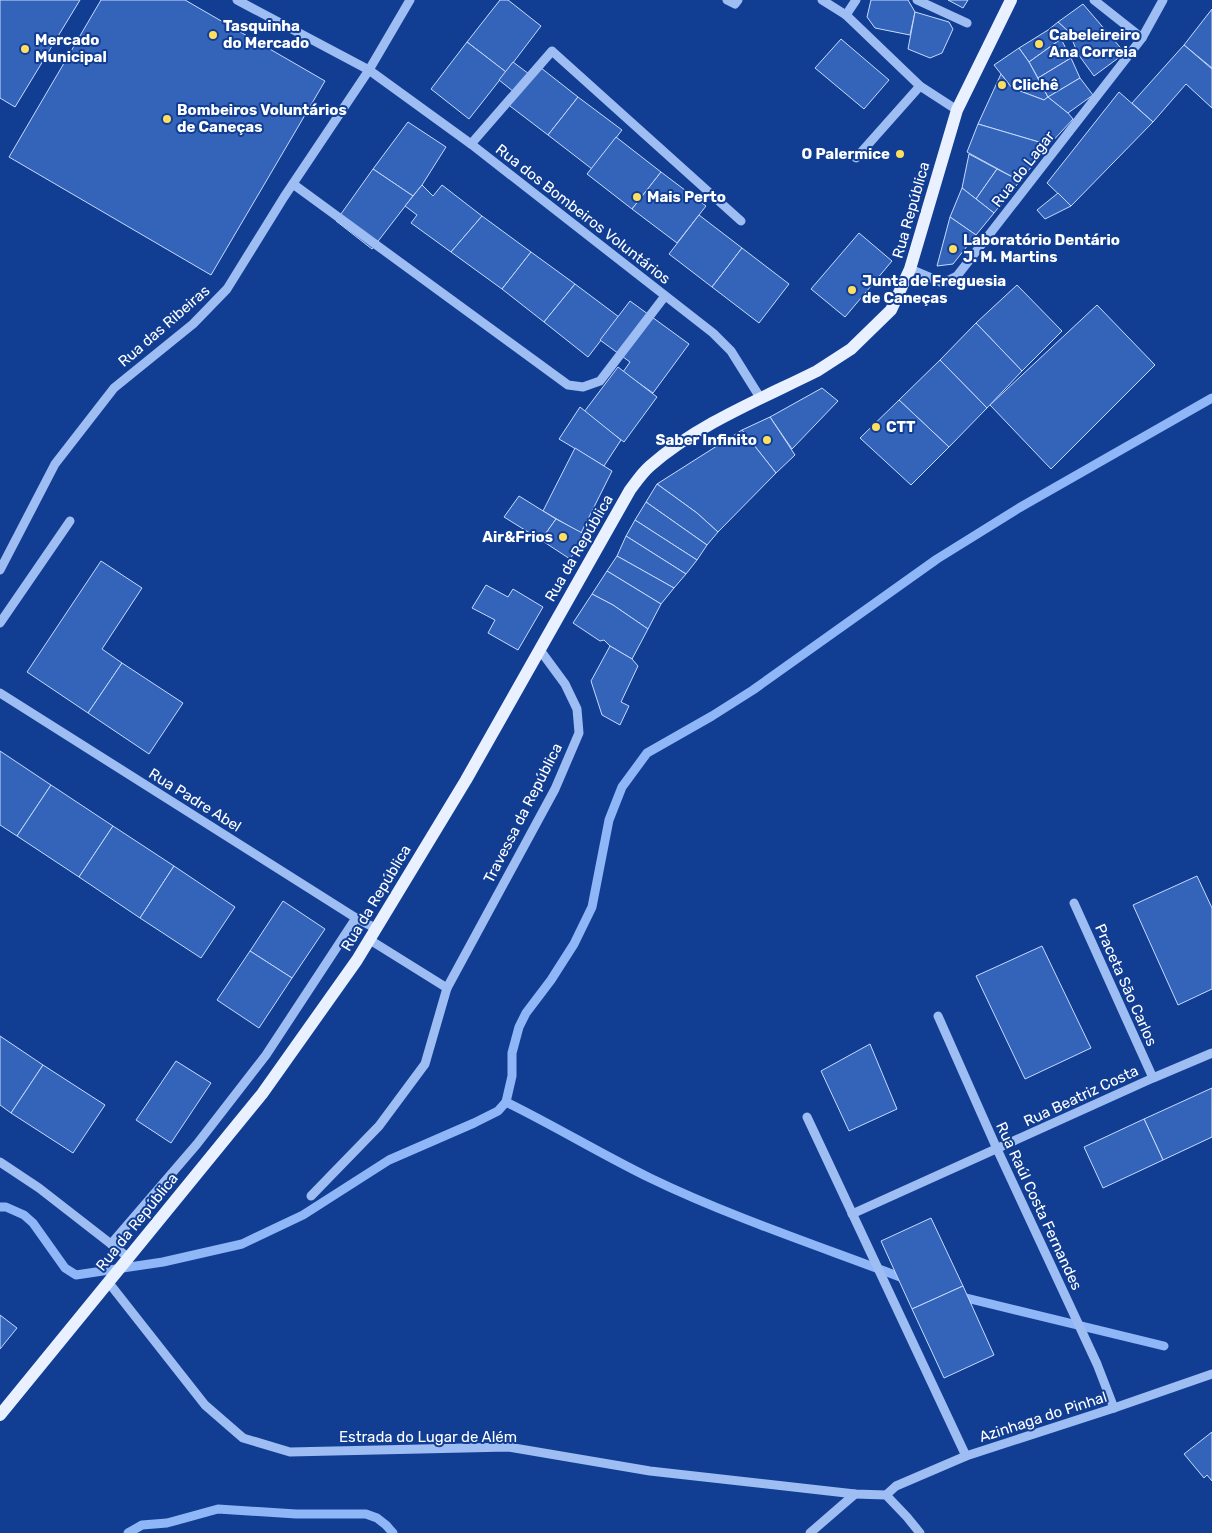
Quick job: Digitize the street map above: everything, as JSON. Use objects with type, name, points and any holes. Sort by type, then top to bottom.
[{"type":"main road","name":"Rua República","points":[[761,399],[818,371],[851,349],[891,310],[910,269],[957,110],[1011,0]]},
{"type":"main road","name":"Rua da República","points":[[0,1415],[262,1094],[357,960],[466,780],[630,490],[648,468],[672,448],[709,425],[761,399]]},
{"type":"street","name":"Rua dos Bombeiros Voluntários","points":[[237,0],[369,70],[471,144],[713,333],[731,351],[761,399]]},
{"type":"street","name":"Rua das Ribeiras","points":[[0,570],[55,464],[114,388],[193,324],[227,289],[293,184],[369,70],[410,0]]},
{"type":"street","points":[[727,0],[735,4],[738,0]]},
{"type":"street","points":[[822,0],[846,15],[920,86],[957,110]]},
{"type":"street","points":[[846,15],[856,0]]},
{"type":"street","points":[[917,0],[967,23]]},
{"type":"street","points":[[1094,0],[1142,38],[1163,0]]},
{"type":"street","name":"Rua do Lagar","points":[[910,269],[943,284],[957,276],[1142,38]]},
{"type":"street","points":[[471,144],[552,51],[741,221]]},
{"type":"street","points":[[856,158],[920,86]]},
{"type":"street","points":[[293,184],[568,386],[583,387],[600,381],[665,296]]},
{"type":"street","points":[[0,623],[70,521]]},
{"type":"street","name":"Travessa da República","points":[[311,1196],[379,1126],[425,1064],[447,988],[554,789],[578,734],[577,709],[565,684],[540,650]]},
{"type":"street","name":"Rua Padre Abel","points":[[0,693],[356,918],[373,935]]},
{"type":"street","name":"Praceta São Carlos","points":[[1074,903],[1152,1078]]},
{"type":"street","points":[[112,1244],[196,1144],[266,1055],[356,918]]},
{"type":"street","points":[[373,935],[447,988]]},
{"type":"street","name":"Rua Raúl Costa Fernandes","points":[[938,1016],[996,1149],[1097,1364],[1114,1408]]},
{"type":"street","name":"Rua Beatriz Costa","points":[[852,1214],[1152,1078],[1212,1053]]},
{"type":"street","points":[[807,1117],[966,1456]]},
{"type":"street","points":[[0,1162],[39,1188],[129,1258]]},
{"type":"street","name":"Estrada do Lugar de Além","points":[[109,1283],[205,1405],[243,1438],[290,1452],[508,1447],[650,1470],[855,1494],[886,1495]]},
{"type":"street","name":"Azinhaga do Pinhal","points":[[886,1495],[896,1486],[966,1456],[1212,1374]]},
{"type":"street","points":[[810,1533],[855,1494]]},
{"type":"street","points":[[886,1495],[907,1516],[920,1533]]},
{"type":"building","name":"Mercado Municipal","points":[[0,0],[80,0],[15,107],[0,98]]},
{"type":"building","name":"Bombeiros Voluntários de Caneças","points":[[101,0],[185,0],[325,81],[211,275],[9,157]]},
{"type":"building","points":[[500,0],[508,0],[541,26],[506,72],[467,42]]},
{"type":"building","points":[[871,0],[908,0],[915,12],[910,35],[875,28],[867,17]]},
{"type":"building","points":[[948,0],[968,0],[963,8]]},
{"type":"building","points":[[1083,4],[1125,53],[1094,76],[1078,54],[1069,32],[1058,22]]},
{"type":"building","points":[[1212,9],[1212,68],[1184,45]]},
{"type":"building","points":[[915,12],[949,22],[953,29],[942,53],[930,58],[908,49]]},
{"type":"building","points":[[1058,22],[1069,32],[1058,41],[1048,30]]},
{"type":"building","name":"Cabeleireiro Ana Correia","points":[[1048,30],[1058,41],[1029,62],[1019,48]]},
{"type":"building","points":[[841,39],[889,80],[864,109],[815,68]]},
{"type":"building","points":[[1061,39],[1071,58],[1038,78],[1029,62]]},
{"type":"building","points":[[467,42],[506,72],[469,119],[431,89]]},
{"type":"building","points":[[1184,45],[1212,69],[1212,108],[1186,84],[1153,122],[1132,103]]},
{"type":"building","points":[[1019,48],[1048,97],[1044,100],[1012,88],[994,65]]},
{"type":"building","points":[[1071,58],[1080,78],[1048,97],[1038,78]]},
{"type":"building","points":[[513,62],[529,74],[536,64],[578,97],[548,135],[506,103],[514,92],[499,80]]},
{"type":"building","points":[[1001,74],[1012,88],[1044,100],[1048,97],[1073,119],[1049,145],[978,124]]},
{"type":"building","points":[[1080,78],[1093,95],[1068,113],[1048,97]]},
{"type":"building","points":[[1119,92],[1153,122],[1071,206],[1047,183]]},
{"type":"building","points":[[578,97],[622,130],[592,169],[548,135]]},
{"type":"building","points":[[408,122],[446,147],[413,196],[373,169]]},
{"type":"building","points":[[978,124],[1049,145],[1020,181],[967,152]]},
{"type":"building","points":[[616,137],[661,172],[632,209],[587,174]]},
{"type":"building","points":[[969,154],[997,169],[976,199],[962,188]]},
{"type":"building","points":[[373,169],[413,196],[372,249],[336,221]]},
{"type":"building","points":[[997,169],[1020,181],[994,213],[976,199]]},
{"type":"building","points":[[661,172],[706,206],[677,243],[632,209]]},
{"type":"building","points":[[422,185],[433,196],[442,185],[482,216],[451,252],[411,223],[417,215],[405,206]]},
{"type":"building","points":[[962,188],[994,213],[976,235],[950,217]]},
{"type":"building","points":[[1058,193],[1071,206],[1045,219],[1037,210]]},
{"type":"building","points":[[699,215],[742,248],[712,287],[669,254]]},
{"type":"building","points":[[482,216],[531,252],[502,289],[451,252]]},
{"type":"building","name":"Laboratório Dentário J. M. Martins","points":[[950,217],[976,235],[953,264],[937,266]]},
{"type":"building","points":[[859,233],[892,261],[845,317],[811,289]]},
{"type":"building","points":[[742,248],[789,284],[759,323],[712,287]]},
{"type":"building","points":[[531,252],[575,284],[544,322],[502,289]]},
{"type":"building","points":[[575,284],[619,317],[588,357],[544,322]]},
{"type":"building","points":[[1017,285],[1062,331],[1022,371],[976,323]]},
{"type":"building","points":[[630,301],[689,344],[653,393],[623,372],[630,362],[600,340]]},
{"type":"building","points":[[1097,305],[1155,365],[1051,469],[990,405]]},
{"type":"building","points":[[976,323],[1022,371],[987,408],[940,360]]},
{"type":"building","points":[[940,360],[987,408],[949,447],[899,400]]},
{"type":"building","points":[[618,367],[657,397],[624,442],[584,412]]},
{"type":"building","points":[[822,388],[838,401],[792,449],[770,417]]},
{"type":"building","points":[[899,400],[949,447],[911,485],[860,438]]},
{"type":"building","points":[[580,407],[621,440],[604,466],[559,439]]},
{"type":"building","name":"Saber Infinito","points":[[770,417],[795,455],[776,473],[742,430]]},
{"type":"building","points":[[742,430],[776,473],[718,532],[697,513],[657,484]]},
{"type":"building","points":[[575,448],[612,471],[581,533],[543,511]]},
{"type":"building","points":[[657,484],[697,513],[718,532],[707,545],[646,502]]},
{"type":"building","points":[[519,496],[556,519],[541,540],[504,517]]},
{"type":"building","points":[[646,502],[707,545],[697,560],[635,520]]},
{"type":"building","name":"Air&Frios","points":[[556,519],[586,535],[570,559],[541,540]]},
{"type":"building","points":[[635,520],[697,560],[686,574],[626,536]]},
{"type":"building","points":[[626,536],[686,574],[674,588],[617,556]]},
{"type":"building","points":[[617,556],[674,588],[661,604],[607,571]]},
{"type":"building","points":[[101,561],[142,588],[102,649],[122,663],[88,713],[27,672]]},
{"type":"building","points":[[607,571],[661,604],[648,629],[613,605],[592,594]]},
{"type":"building","points":[[486,585],[508,597],[513,589],[543,607],[518,650],[488,633],[495,620],[472,608]]},
{"type":"building","points":[[592,594],[613,605],[648,629],[632,659],[610,646],[604,640],[600,641],[573,623]]},
{"type":"building","points":[[610,646],[632,659],[638,666],[621,702],[629,706],[620,725],[602,715],[591,681]]},
{"type":"building","points":[[122,663],[183,703],[149,754],[88,713]]},
{"type":"building","points":[[0,751],[51,785],[17,836],[0,825]]},
{"type":"building","points":[[51,785],[113,826],[79,877],[17,836]]},
{"type":"building","points":[[113,826],[174,866],[140,918],[79,877]]},
{"type":"building","points":[[174,866],[235,907],[201,958],[140,918]]},
{"type":"building","points":[[1197,876],[1212,908],[1212,989],[1178,1005],[1133,905]]},
{"type":"building","points":[[283,901],[325,929],[292,978],[250,951]]},
{"type":"building","points":[[1042,946],[1091,1048],[1025,1079],[976,976]]},
{"type":"building","points":[[250,951],[292,978],[259,1028],[217,1000]]},
{"type":"building","points":[[0,1036],[43,1065],[11,1113],[0,1105]]},
{"type":"building","points":[[870,1044],[897,1109],[849,1131],[821,1071]]},
{"type":"building","points":[[176,1061],[211,1083],[171,1143],[136,1120]]},
{"type":"building","points":[[43,1065],[105,1105],[73,1153],[11,1113]]},
{"type":"building","points":[[1212,1088],[1212,1137],[1163,1160],[1144,1119]]},
{"type":"building","points":[[1144,1119],[1163,1160],[1103,1188],[1084,1147]]},
{"type":"building","points":[[931,1218],[963,1286],[912,1309],[881,1241]]},
{"type":"building","points":[[963,1286],[994,1355],[944,1378],[912,1309]]},
{"type":"building","points":[[0,1315],[17,1328],[0,1349]]},
{"type":"building","points":[[1212,1432],[1212,1481],[1207,1475],[1204,1478],[1184,1454]]},
{"type":"waterway","points":[[0,1207],[6,1207],[24,1215],[33,1223],[65,1268],[76,1275],[163,1262],[242,1244],[303,1215],[389,1160],[498,1111],[506,1102],[512,1076],[512,1053],[519,1027],[526,1013],[551,980],[574,944],[592,907],[609,820],[622,787],[647,753],[753,690],[937,559],[1019,508],[1212,398]]},
{"type":"waterway","points":[[506,1102],[681,1193],[908,1280]]},
{"type":"waterway","points":[[958,1296],[1164,1346]]},
{"type":"waterway","points":[[128,1533],[142,1525],[167,1523],[218,1509],[296,1514],[366,1514],[377,1518],[393,1533]]},
{"type":"place","name":"Tasquinha do Mercado","points":[[213,35]]},
{"type":"place","name":"Cabeleireiro Ana Correia","points":[[1039,44]]},
{"type":"place","name":"Mercado Municipal","points":[[25,49]]},
{"type":"place","name":"Clichê","points":[[1002,85]]},
{"type":"place","name":"Bombeiros Voluntários de Caneças","points":[[167,119]]},
{"type":"place","name":"O Palermice","points":[[900,154]]},
{"type":"place","name":"Mais Perto","points":[[637,197]]},
{"type":"place","name":"Laboratório Dentário J. M. Martins","points":[[953,249]]},
{"type":"place","name":"Junta de Freguesia de Caneças","points":[[852,290]]},
{"type":"place","name":"CTT","points":[[876,427]]},
{"type":"place","name":"Saber Infinito","points":[[767,440]]},
{"type":"place","name":"Air&Frios","points":[[563,537]]}]
